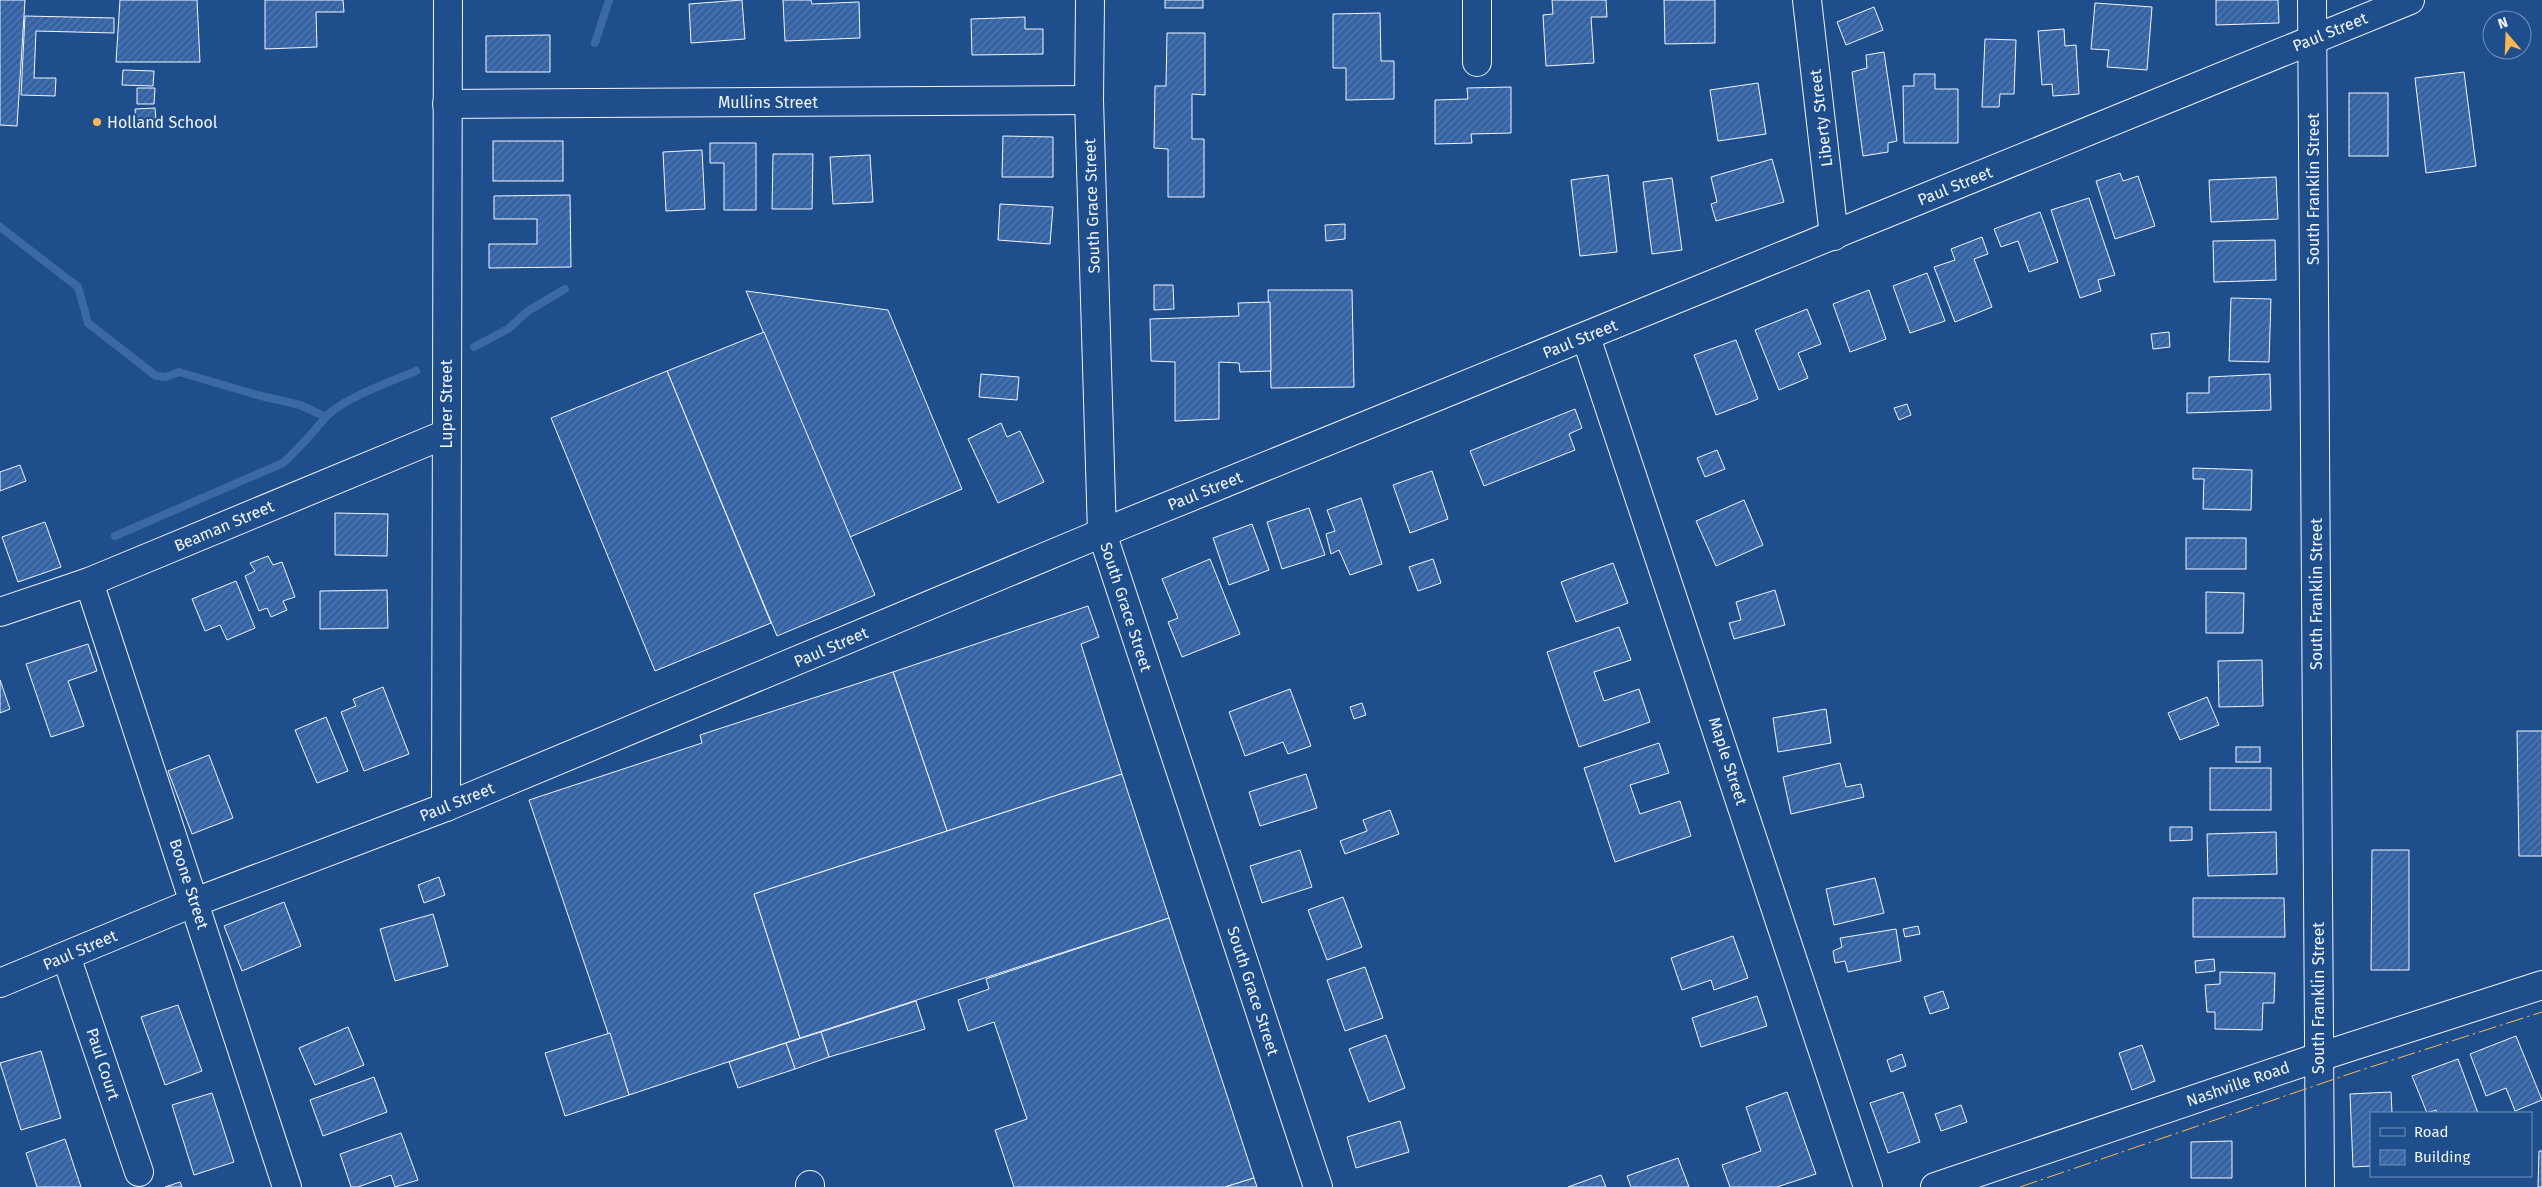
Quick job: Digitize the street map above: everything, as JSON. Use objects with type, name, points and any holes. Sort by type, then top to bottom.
[{"type":"street","name":"Luper Street","points":[[446,807],[446,104],[448,0]]},
{"type":"street","name":"South Grace Street","points":[[1090,0],[1089,100],[1102,533],[1318,1187]]},
{"type":"street","points":[[1477,0],[1477,62]]},
{"type":"street","name":"Liberty Street","points":[[1807,0],[1834,236]]},
{"type":"street","name":"South Franklin Street","points":[[2312,0],[2320,1187]]},
{"type":"street","name":"Paul Street","points":[[0,983],[195,902],[446,807],[1102,533],[2410,0]]},
{"type":"street","name":"Mullins Street","points":[[446,104],[1089,100]]},
{"type":"street","name":"Maple Street","points":[[1586,337],[1868,1187]]},
{"type":"street","name":"Beaman Street","points":[[0,612],[89,582],[446,434]]},
{"type":"street","name":"Boone Street","points":[[89,582],[287,1187]]},
{"type":"street","name":"Paul Court","points":[[66,956],[139,1172]]},
{"type":"street","name":"Nashville Road","points":[[1935,1187],[2319,1057],[2542,985]]},
{"type":"building","points":[[0,0],[25,0],[17,126],[0,125]]},
{"type":"building","points":[[120,0],[197,0],[200,62],[116,62]]},
{"type":"building","points":[[265,0],[343,0],[344,12],[316,12],[317,47],[265,49]]},
{"type":"building","points":[[742,0],[745,39],[691,43],[689,4]]},
{"type":"building","points":[[783,0],[811,0],[812,4],[859,2],[860,38],[785,41]]},
{"type":"building","points":[[1165,0],[1203,0],[1203,8],[1165,8]]},
{"type":"building","points":[[1552,0],[1606,0],[1607,17],[1591,17],[1594,63],[1546,66],[1543,15],[1553,14]]},
{"type":"building","points":[[1664,0],[1715,0],[1715,43],[1665,44]]},
{"type":"building","points":[[2216,0],[2278,0],[2279,23],[2216,25]]},
{"type":"building","points":[[2095,3],[2152,7],[2147,70],[2107,67],[2109,50],[2091,49]]},
{"type":"building","points":[[1874,7],[1883,30],[1846,45],[1837,22]]},
{"type":"building","points":[[1380,13],[1381,61],[1394,61],[1394,99],[1346,100],[1346,68],[1333,68],[1333,14]]},
{"type":"building","points":[[25,16],[114,18],[114,33],[36,31],[34,78],[56,78],[55,96],[21,95]]},
{"type":"building","points":[[1025,17],[1025,29],[1043,29],[1043,54],[972,55],[971,19]]},
{"type":"building","points":[[2064,29],[2065,46],[2076,45],[2079,94],[2053,96],[2052,84],[2042,85],[2038,31]]},
{"type":"building","points":[[1167,33],[1205,33],[1205,95],[1192,94],[1192,139],[1204,139],[1204,197],[1168,197],[1168,149],[1154,148],[1155,86],[1166,86]]},
{"type":"building","points":[[550,35],[550,72],[486,72],[486,36]]},
{"type":"building","points":[[1985,39],[2016,40],[2014,94],[2000,94],[1999,107],[1982,107]]},
{"type":"building","points":[[1884,52],[1897,141],[1888,143],[1888,152],[1863,156],[1852,72],[1867,68],[1866,55]]},
{"type":"building","points":[[123,70],[154,71],[153,86],[122,85]]},
{"type":"building","points":[[2464,72],[2476,166],[2426,173],[2415,78]]},
{"type":"building","points":[[1914,74],[1935,74],[1935,89],[1958,89],[1958,143],[1904,143],[1903,86],[1914,86]]},
{"type":"building","points":[[1758,83],[1766,134],[1718,141],[1710,90]]},
{"type":"building","points":[[1511,87],[1511,133],[1471,134],[1472,143],[1435,144],[1435,100],[1468,99],[1467,88]]},
{"type":"building","points":[[137,88],[155,88],[154,104],[137,104]]},
{"type":"building","points":[[2349,93],[2388,93],[2388,156],[2349,156]]},
{"type":"building","points":[[155,108],[156,120],[136,122],[135,109]]},
{"type":"building","points":[[1003,136],[1053,137],[1053,177],[1002,177]]},
{"type":"building","points":[[493,141],[563,141],[563,181],[493,181]]},
{"type":"building","points":[[710,143],[756,143],[756,210],[724,210],[724,163],[710,163]]},
{"type":"building","points":[[702,150],[705,209],[666,211],[663,152]]},
{"type":"building","points":[[773,154],[813,154],[812,209],[772,209]]},
{"type":"building","points":[[870,155],[873,202],[833,204],[830,157]]},
{"type":"building","points":[[1772,159],[1784,202],[1716,221],[1711,204],[1717,202],[1711,177]]},
{"type":"building","points":[[2120,173],[2123,181],[2138,176],[2155,226],[2115,239],[2096,181]]},
{"type":"building","points":[[1608,175],[1617,252],[1580,256],[1571,180]]},
{"type":"building","points":[[2276,177],[2278,219],[2211,222],[2209,180]]},
{"type":"building","points":[[1672,178],[1682,250],[1652,254],[1643,182]]},
{"type":"building","points":[[570,195],[571,267],[489,268],[489,244],[537,244],[537,219],[494,219],[494,196]]},
{"type":"building","points":[[2089,198],[2115,275],[2098,280],[2101,291],[2080,298],[2051,210]]},
{"type":"building","points":[[1000,204],[1053,207],[1050,244],[998,240]]},
{"type":"building","points":[[2040,212],[2058,262],[2029,272],[2018,241],[2001,247],[1994,229]]},
{"type":"building","points":[[1345,224],[1345,239],[1326,241],[1325,225]]},
{"type":"building","points":[[1982,237],[1988,254],[1974,259],[1992,307],[1955,322],[1934,267],[1955,260],[1951,249]]},
{"type":"building","points":[[2275,240],[2276,280],[2214,282],[2213,241]]},
{"type":"building","points":[[1927,273],[1945,321],[1910,333],[1893,286]]},
{"type":"building","points":[[1154,285],[1173,285],[1174,309],[1154,310]]},
{"type":"building","points":[[1268,290],[1352,290],[1354,387],[1271,388]]},
{"type":"building","points":[[1869,290],[1886,339],[1850,352],[1833,304]]},
{"type":"building","points":[[746,291],[888,310],[962,489],[850,537]]},
{"type":"building","points":[[2231,298],[2271,299],[2269,362],[2229,361]]},
{"type":"building","points":[[1270,302],[1271,371],[1240,372],[1239,363],[1219,362],[1219,419],[1175,421],[1175,362],[1151,361],[1150,319],[1239,316],[1238,303]]},
{"type":"building","points":[[1807,309],[1821,344],[1798,353],[1808,378],[1779,390],[1755,330]]},
{"type":"building","points":[[764,332],[875,595],[777,636],[667,371]]},
{"type":"building","points":[[2169,332],[2170,347],[2153,349],[2151,334]]},
{"type":"building","points":[[1736,340],[1758,399],[1716,415],[1694,355]]},
{"type":"building","points":[[667,371],[771,623],[655,671],[551,418]]},
{"type":"building","points":[[981,374],[1019,377],[1017,400],[979,397]]},
{"type":"building","points":[[2270,374],[2271,410],[2187,413],[2187,393],[2209,393],[2209,377]]},
{"type":"building","points":[[1907,404],[1911,415],[1899,420],[1894,408]]},
{"type":"building","points":[[1575,409],[1582,428],[1569,434],[1575,450],[1484,486],[1470,451]]},
{"type":"building","points":[[1001,423],[1007,437],[1020,431],[1044,482],[998,503],[968,439]]},
{"type":"building","points":[[1717,450],[1725,469],[1705,477],[1697,458]]},
{"type":"building","points":[[20,465],[26,481],[0,491],[0,472]]},
{"type":"building","points":[[2193,468],[2252,470],[2251,510],[2203,509],[2204,479],[2193,479]]},
{"type":"building","points":[[1432,471],[1448,519],[1410,533],[1393,485]]},
{"type":"building","points":[[1361,498],[1382,564],[1350,575],[1339,550],[1331,554],[1326,534],[1335,531],[1327,510]]},
{"type":"building","points":[[1744,500],[1763,545],[1716,566],[1696,521]]},
{"type":"building","points":[[1309,508],[1325,555],[1282,569],[1267,522]]},
{"type":"building","points":[[335,513],[388,514],[387,556],[335,555]]},
{"type":"building","points":[[45,522],[61,567],[18,582],[2,537]]},
{"type":"building","points":[[1252,524],[1269,570],[1229,585],[1213,538]]},
{"type":"building","points":[[2186,538],[2246,538],[2246,569],[2186,569]]},
{"type":"building","points":[[268,556],[273,565],[282,562],[295,597],[283,601],[287,610],[271,617],[267,608],[259,611],[245,576],[255,571],[250,563]]},
{"type":"building","points":[[1210,559],[1240,634],[1182,657],[1168,622],[1178,618],[1162,579]]},
{"type":"building","points":[[1433,559],[1441,583],[1418,591],[1409,567]]},
{"type":"building","points":[[1613,563],[1628,603],[1576,622],[1561,582]]},
{"type":"building","points":[[236,581],[255,628],[227,640],[220,625],[205,631],[192,599]]},
{"type":"building","points":[[387,590],[388,628],[320,629],[320,591]]},
{"type":"building","points":[[1775,590],[1785,625],[1734,639],[1729,623],[1741,620],[1736,602]]},
{"type":"building","points":[[2206,592],[2244,593],[2243,633],[2206,633]]},
{"type":"building","points":[[1088,606],[1099,637],[1081,644],[1122,774],[947,831],[893,672]]},
{"type":"building","points":[[1619,627],[1631,660],[1594,672],[1604,701],[1639,689],[1650,722],[1579,747],[1547,652]]},
{"type":"building","points":[[88,644],[97,671],[68,681],[84,726],[51,737],[26,664]]},
{"type":"building","points":[[2262,660],[2263,706],[2219,707],[2218,661]]},
{"type":"building","points":[[893,672],[947,831],[754,894],[800,1038],[629,1095],[529,800],[702,743],[700,735]]},
{"type":"building","points":[[0,680],[10,709],[0,713]]},
{"type":"building","points":[[383,687],[409,754],[364,771],[341,712],[356,706],[353,699]]},
{"type":"building","points":[[1290,689],[1311,746],[1288,754],[1283,742],[1245,756],[1229,712]]},
{"type":"building","points":[[2207,697],[2219,725],[2180,740],[2168,713]]},
{"type":"building","points":[[1362,703],[1366,715],[1354,719],[1350,707]]},
{"type":"building","points":[[1826,709],[1831,743],[1778,752],[1773,718]]},
{"type":"building","points":[[326,717],[348,771],[317,783],[295,730]]},
{"type":"building","points":[[2517,731],[2542,731],[2542,856],[2519,856]]},
{"type":"building","points":[[1659,743],[1669,773],[1630,785],[1640,814],[1680,801],[1691,836],[1615,862],[1584,768]]},
{"type":"building","points":[[2236,747],[2260,747],[2260,762],[2236,762]]},
{"type":"building","points":[[209,755],[233,818],[192,834],[168,771]]},
{"type":"building","points":[[1840,763],[1846,787],[1861,784],[1864,797],[1791,814],[1783,777]]},
{"type":"building","points":[[2210,768],[2271,768],[2271,810],[2210,810]]},
{"type":"building","points":[[1122,774],[1169,918],[800,1038],[754,894]]},
{"type":"building","points":[[1306,774],[1317,808],[1260,826],[1249,792]]},
{"type":"building","points":[[1390,810],[1399,834],[1345,854],[1340,841],[1367,831],[1363,820]]},
{"type":"building","points":[[2170,827],[2192,827],[2192,840],[2170,841]]},
{"type":"building","points":[[2276,832],[2277,874],[2208,876],[2207,834]]},
{"type":"building","points":[[1300,850],[1312,887],[1262,903],[1250,866]]},
{"type":"building","points":[[2372,850],[2409,850],[2409,970],[2371,970]]},
{"type":"building","points":[[439,877],[445,895],[424,903],[418,885]]},
{"type":"building","points":[[1875,878],[1884,913],[1834,925],[1826,889]]},
{"type":"building","points":[[1343,897],[1362,947],[1327,960],[1308,910]]},
{"type":"building","points":[[2193,898],[2284,898],[2285,937],[2193,937]]},
{"type":"building","points":[[284,902],[301,946],[242,971],[224,926]]},
{"type":"building","points":[[433,914],[448,966],[395,981],[380,929]]},
{"type":"building","points":[[1169,918],[1254,1178],[1225,1187],[1014,1187],[995,1130],[1027,1119],[994,1022],[968,1031],[958,1000],[989,989],[986,979]]},
{"type":"building","points":[[1918,926],[1920,934],[1905,937],[1903,929]]},
{"type":"building","points":[[1896,929],[1901,961],[1848,972],[1845,961],[1835,963],[1833,951],[1842,947],[1840,938]]},
{"type":"building","points":[[1733,936],[1748,978],[1714,990],[1711,980],[1682,990],[1671,958]]},
{"type":"building","points":[[2214,959],[2215,971],[2196,973],[2195,961]]},
{"type":"building","points":[[1365,967],[1383,1018],[1345,1031],[1327,980]]},
{"type":"building","points":[[2220,972],[2275,973],[2274,1003],[2263,1003],[2262,1030],[2215,1029],[2215,1012],[2207,1012],[2205,985],[2220,984]]},
{"type":"building","points":[[1943,991],[1949,1008],[1930,1014],[1924,997]]},
{"type":"building","points":[[1757,996],[1767,1026],[1701,1047],[1692,1018]]},
{"type":"building","points":[[916,1001],[925,1029],[829,1057],[821,1032]]},
{"type":"building","points":[[178,1005],[202,1071],[165,1085],[141,1017]]},
{"type":"building","points":[[348,1027],[364,1065],[315,1085],[299,1048]]},
{"type":"building","points":[[821,1032],[829,1057],[795,1069],[786,1043]]},
{"type":"building","points":[[610,1033],[629,1095],[565,1116],[545,1053]]},
{"type":"building","points":[[1386,1035],[1405,1088],[1369,1102],[1349,1049]]},
{"type":"building","points":[[2516,1036],[2542,1100],[2515,1111],[2506,1088],[2486,1096],[2470,1054]]},
{"type":"building","points":[[786,1043],[795,1069],[738,1088],[729,1062]]},
{"type":"building","points":[[2142,1045],[2155,1081],[2132,1090],[2119,1053]]},
{"type":"building","points":[[41,1051],[61,1118],[21,1130],[0,1063]]},
{"type":"building","points":[[1902,1054],[1906,1066],[1891,1072],[1887,1060]]},
{"type":"building","points":[[2458,1059],[2478,1112],[2437,1112],[2436,1110],[2427,1112],[2412,1076]]},
{"type":"building","points":[[374,1077],[387,1112],[323,1136],[310,1100]]},
{"type":"building","points":[[1787,1092],[1816,1174],[1777,1187],[1730,1187],[1722,1165],[1761,1151],[1746,1107]]},
{"type":"building","points":[[1903,1092],[1920,1142],[1888,1153],[1870,1103]]},
{"type":"building","points":[[2391,1092],[2392,1112],[2370,1112],[2370,1166],[2353,1167],[2350,1094]]},
{"type":"building","points":[[212,1093],[234,1162],[194,1175],[172,1105]]},
{"type":"building","points":[[1961,1105],[1967,1122],[1941,1131],[1935,1114]]},
{"type":"building","points":[[1400,1121],[1409,1152],[1356,1168],[1347,1137]]},
{"type":"building","points":[[401,1133],[418,1180],[395,1187],[391,1175],[358,1187],[351,1187],[340,1154]]},
{"type":"building","points":[[65,1139],[81,1187],[37,1187],[26,1153]]},
{"type":"building","points":[[2232,1141],[2232,1178],[2191,1178],[2191,1142]]},
{"type":"building","points":[[2539,1151],[2542,1151],[2542,1187],[2538,1187]]},
{"type":"building","points":[[1678,1158],[1689,1187],[1631,1187],[1627,1176]]},
{"type":"building","points":[[1601,1175],[1606,1187],[1568,1187]]},
{"type":"building","points":[[1254,1178],[1257,1187],[1225,1187]]},
{"type":"building","points":[[180,1182],[182,1187],[165,1187]]},
{"type":"waterway","points":[[595,43],[609,0]]},
{"type":"waterway","points":[[0,227],[78,287],[88,323],[156,376],[166,377],[179,372],[257,395],[300,405],[326,417]]},
{"type":"waterway","points":[[474,347],[508,329],[528,311],[565,289]]},
{"type":"waterway","points":[[115,536],[283,463],[333,410],[368,391],[416,371]]},
{"type":"power","points":[[2020,1187],[2352,1073],[2542,1012]]},
{"type":"place","name":"Holland School","points":[[97,122]]}]
